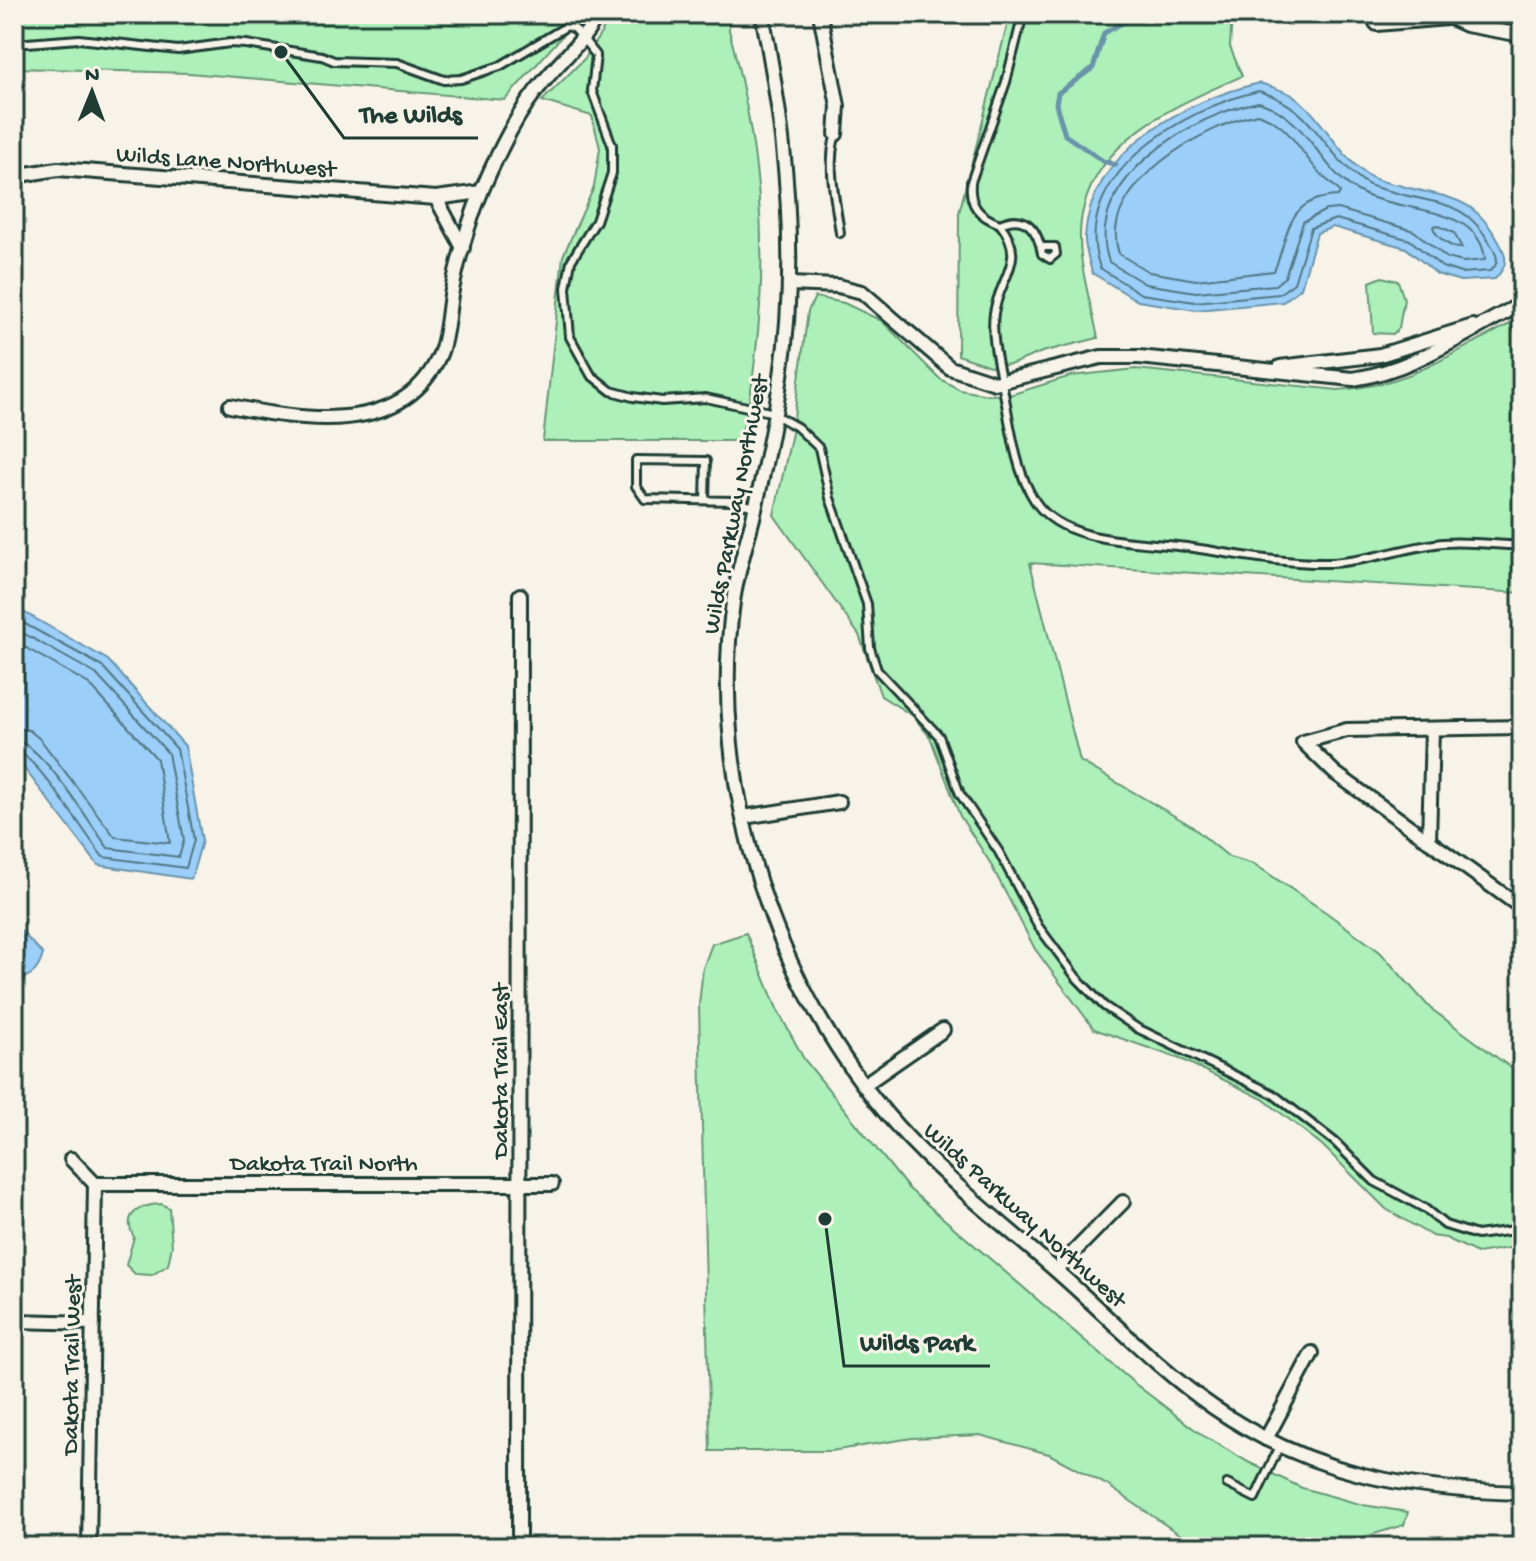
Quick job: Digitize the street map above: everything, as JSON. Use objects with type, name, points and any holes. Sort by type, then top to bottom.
[{"type":"street","points":[[230,406],[283,416],[331,417],[372,413],[402,403],[424,381],[440,353],[463,248],[481,192],[507,137],[543,82],[583,37],[598,14]]},
{"type":"street","name":"Wilds Parkway Northwest","points":[[762,14],[784,163],[790,284],[774,414],[734,598],[728,680],[734,771],[744,817],[770,908],[818,1014],[895,1124],[962,1192],[1210,1405],[1266,1439],[1323,1463],[1410,1487],[1522,1493]]},
{"type":"street","points":[[820,14],[838,106],[836,134]]},
{"type":"street","points":[[1369,14],[1377,24],[1391,25],[1444,16],[1466,25],[1522,35]]},
{"type":"street","name":"Wilds Lane Northwest","points":[[14,176],[58,169],[436,198],[481,192]]},
{"type":"street","points":[[436,198],[463,248]]},
{"type":"street","points":[[790,284],[838,286],[862,292],[950,368],[974,378],[1002,382],[1101,357],[1139,357],[1353,379],[1384,374],[1446,348],[1481,324],[1522,304]]},
{"type":"street","points":[[1273,369],[1380,355],[1481,324]]},
{"type":"street","name":"Dakota Trail East","points":[[519,1547],[520,595]]},
{"type":"street","points":[[1522,727],[1347,730],[1303,742],[1335,773],[1522,908]]},
{"type":"street","points":[[1429,841],[1432,729]]},
{"type":"street","points":[[744,817],[839,802]]},
{"type":"street","points":[[865,1084],[943,1030]]},
{"type":"street","points":[[71,1159],[95,1184]]},
{"type":"street","name":"Dakota Trail North","points":[[95,1184],[552,1184]]},
{"type":"street","name":"Dakota Trail West","points":[[89,1547],[95,1184]]},
{"type":"street","points":[[1056,1270],[1123,1202]]},
{"type":"street","points":[[14,1321],[93,1323]]},
{"type":"street","points":[[1266,1439],[1312,1353]]},
{"type":"lane","points":[[1023,14],[1002,96],[971,182],[970,194],[977,212],[1000,224],[1009,236],[1014,258],[993,316],[1002,382],[1021,467],[1035,502],[1048,515],[1105,539],[1183,547],[1262,560],[1328,563],[1377,559],[1445,543],[1522,546]]},
{"type":"lane","points":[[14,44],[79,39],[178,50],[230,43],[322,56],[334,61],[397,63],[444,80],[470,77],[500,66],[547,35],[567,26],[583,37],[596,55],[594,105],[607,132],[614,158],[602,208],[571,261],[567,275],[570,337],[591,375],[611,391],[662,401],[706,398],[774,414],[809,437],[823,457],[830,498],[867,604],[870,648],[877,670],[939,736],[954,781],[978,826],[999,852],[1047,940],[1087,991],[1119,1018],[1273,1094],[1335,1142],[1374,1181],[1424,1208],[1445,1225],[1477,1235],[1522,1229]]},
{"type":"lane","points":[[836,134],[833,188],[840,233]]},
{"type":"lane","points":[[1000,224],[1017,219],[1027,222],[1035,230],[1041,247]]},
{"type":"lane","points":[[705,500],[706,461],[636,460],[636,486],[645,499],[733,501],[755,507]]},
{"type":"lane","points":[[1227,1484],[1255,1498],[1280,1445]]},
{"type":"green space","points":[[14,14],[574,14],[563,35],[505,100],[189,73],[14,68]]},
{"type":"green space","points":[[613,14],[729,14],[729,30],[754,150],[761,229],[756,351],[748,408],[738,441],[543,441],[563,256],[594,187],[600,148],[592,116],[542,101],[585,58]]},
{"type":"green space","points":[[1010,14],[1232,14],[1230,47],[1242,76],[1193,98],[1145,126],[1124,142],[1092,184],[1083,210],[1080,241],[1098,338],[1042,352],[1012,364],[990,366],[958,355],[959,213]]},
{"type":"green space","points":[[1382,277],[1398,281],[1404,299],[1399,328],[1393,334],[1373,333],[1370,282]]},
{"type":"green space","points":[[815,297],[844,303],[882,321],[940,379],[960,390],[988,395],[1013,394],[1071,376],[1136,369],[1338,390],[1364,387],[1428,367],[1510,324],[1522,344],[1522,593],[1030,563],[1080,761],[1190,825],[1229,857],[1254,864],[1327,913],[1380,952],[1430,1008],[1522,1076],[1522,1246],[1477,1253],[1446,1238],[1432,1236],[1386,1209],[1322,1145],[1263,1099],[1183,1060],[1094,1029],[1035,949],[989,861],[960,816],[930,737],[913,716],[881,696],[859,635],[774,515],[792,433],[808,311]]},
{"type":"green space","points":[[746,933],[777,1009],[804,1059],[908,1188],[1134,1383],[1202,1435],[1302,1488],[1363,1505],[1408,1512],[1404,1525],[1331,1547],[1198,1547],[1107,1485],[1049,1454],[980,1435],[912,1438],[831,1451],[710,1451],[699,1005],[703,968],[712,944]]},
{"type":"green space","points":[[161,1204],[169,1208],[172,1246],[168,1265],[152,1275],[135,1274],[126,1265],[134,1237],[131,1217],[146,1206]]},
{"type":"water","points":[[1260,83],[1290,94],[1305,105],[1348,158],[1369,176],[1456,200],[1478,214],[1489,226],[1504,253],[1504,265],[1495,279],[1460,281],[1437,274],[1406,248],[1333,227],[1317,233],[1301,288],[1283,302],[1196,310],[1138,301],[1092,273],[1085,241],[1091,205],[1104,178],[1123,154],[1147,133],[1174,116],[1202,102]]},
{"type":"water","points":[[14,610],[20,610],[108,660],[185,746],[202,841],[191,879],[98,865],[14,755]]},
{"type":"water","points":[[14,924],[43,954],[33,972],[14,981]]},
{"type":"waterway","points":[[1116,165],[1103,161],[1065,135],[1056,104],[1058,93],[1093,68],[1104,33],[1138,14]]},
{"type":"place","name":"The Wilds","points":[[281,52]]},
{"type":"place","name":"Wilds Park","points":[[825,1219]]}]
